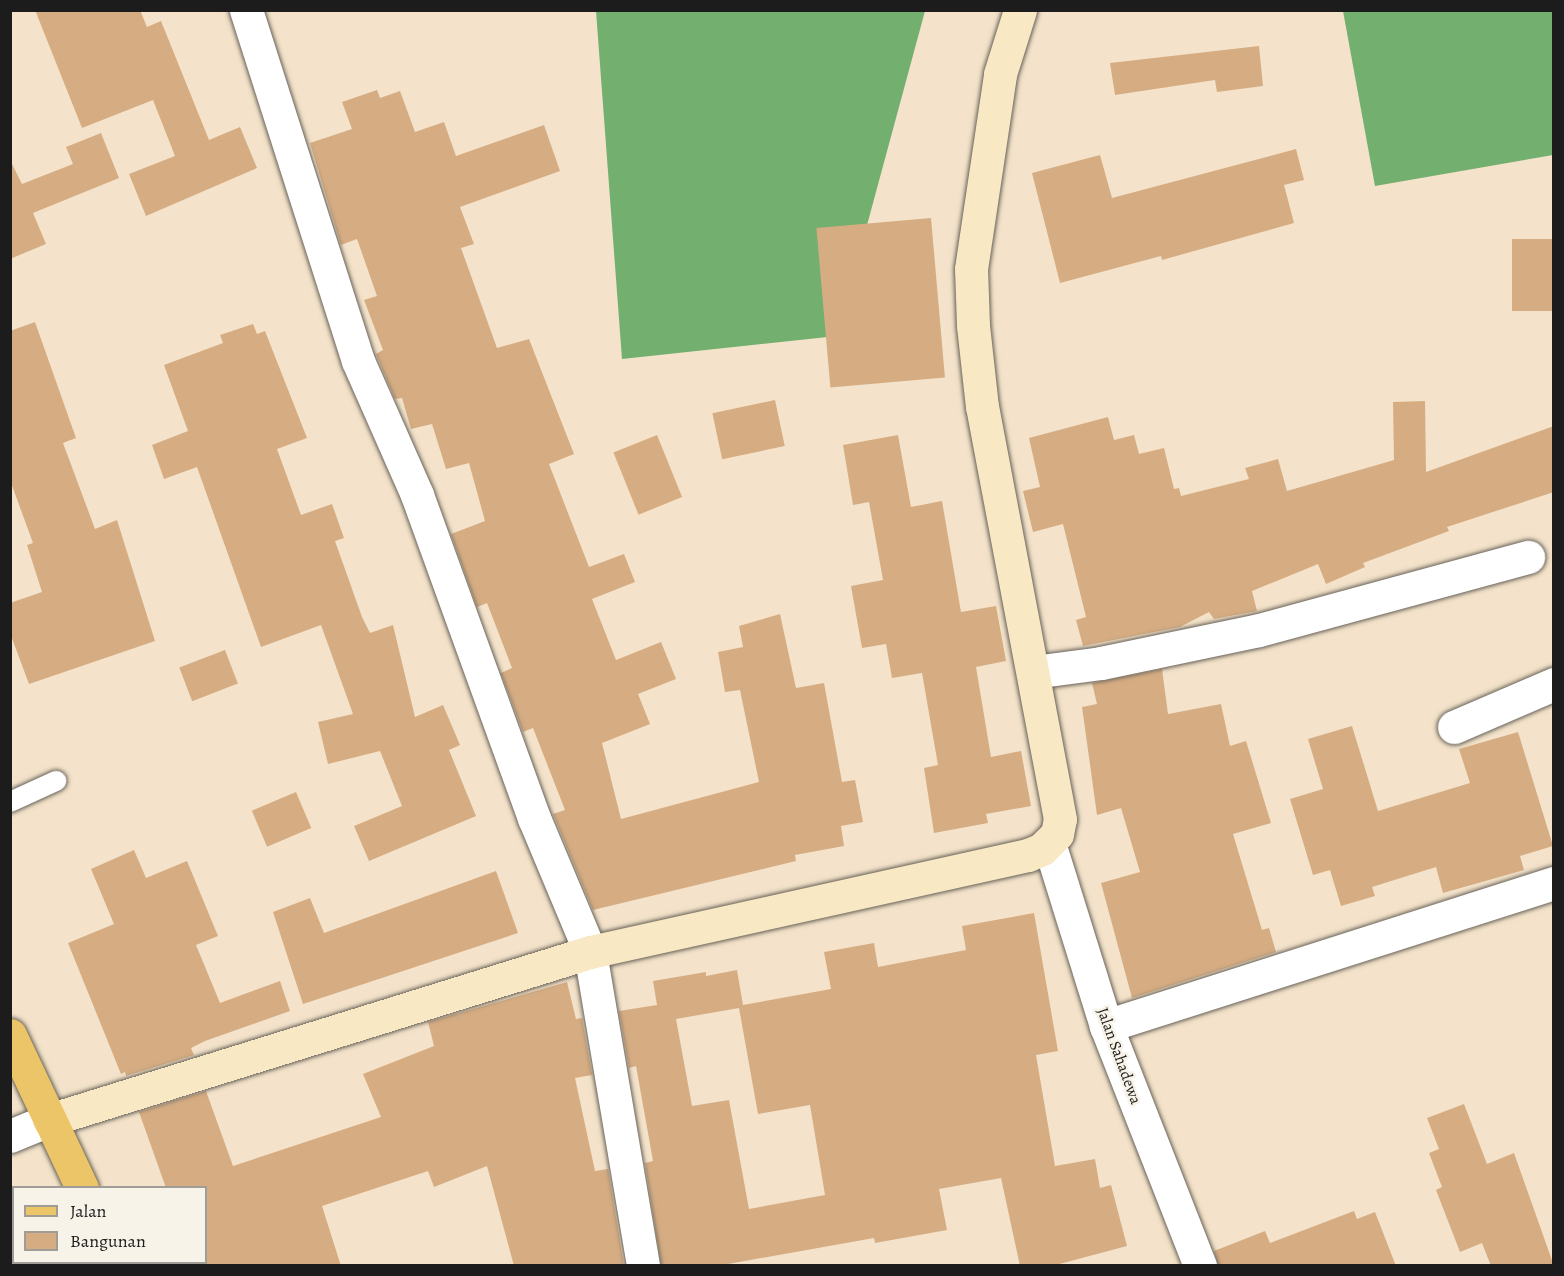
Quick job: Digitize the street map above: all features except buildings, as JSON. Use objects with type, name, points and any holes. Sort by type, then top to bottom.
[{"type":"main road","points":[[49,1120],[590,952],[1028,855],[1049,843],[1057,834],[1060,819],[982,407],[971,269],[1000,74],[1020,10]]},
{"type":"main road","points":[[10,1035],[81,1186]]},
{"type":"street","points":[[246,10],[358,361],[417,495],[534,818],[590,952],[644,1266]]},
{"type":"street","points":[[1033,672],[1101,663],[1259,630],[1528,557]]},
{"type":"street","points":[[1454,727],[1554,684]]},
{"type":"street","name":"Jalan Sahadewa","points":[[1049,843],[1106,1026],[1200,1266]]},
{"type":"street","points":[[1106,1026],[1554,883]]},
{"type":"street","points":[[10,1136],[49,1120]]},
{"type":"lane","points":[[10,802],[56,782]]},
{"type":"green space","points":[[596,11],[925,11],[837,336],[622,359]]},
{"type":"green space","points":[[1343,11],[1553,11],[1553,155],[1375,186]]}]
